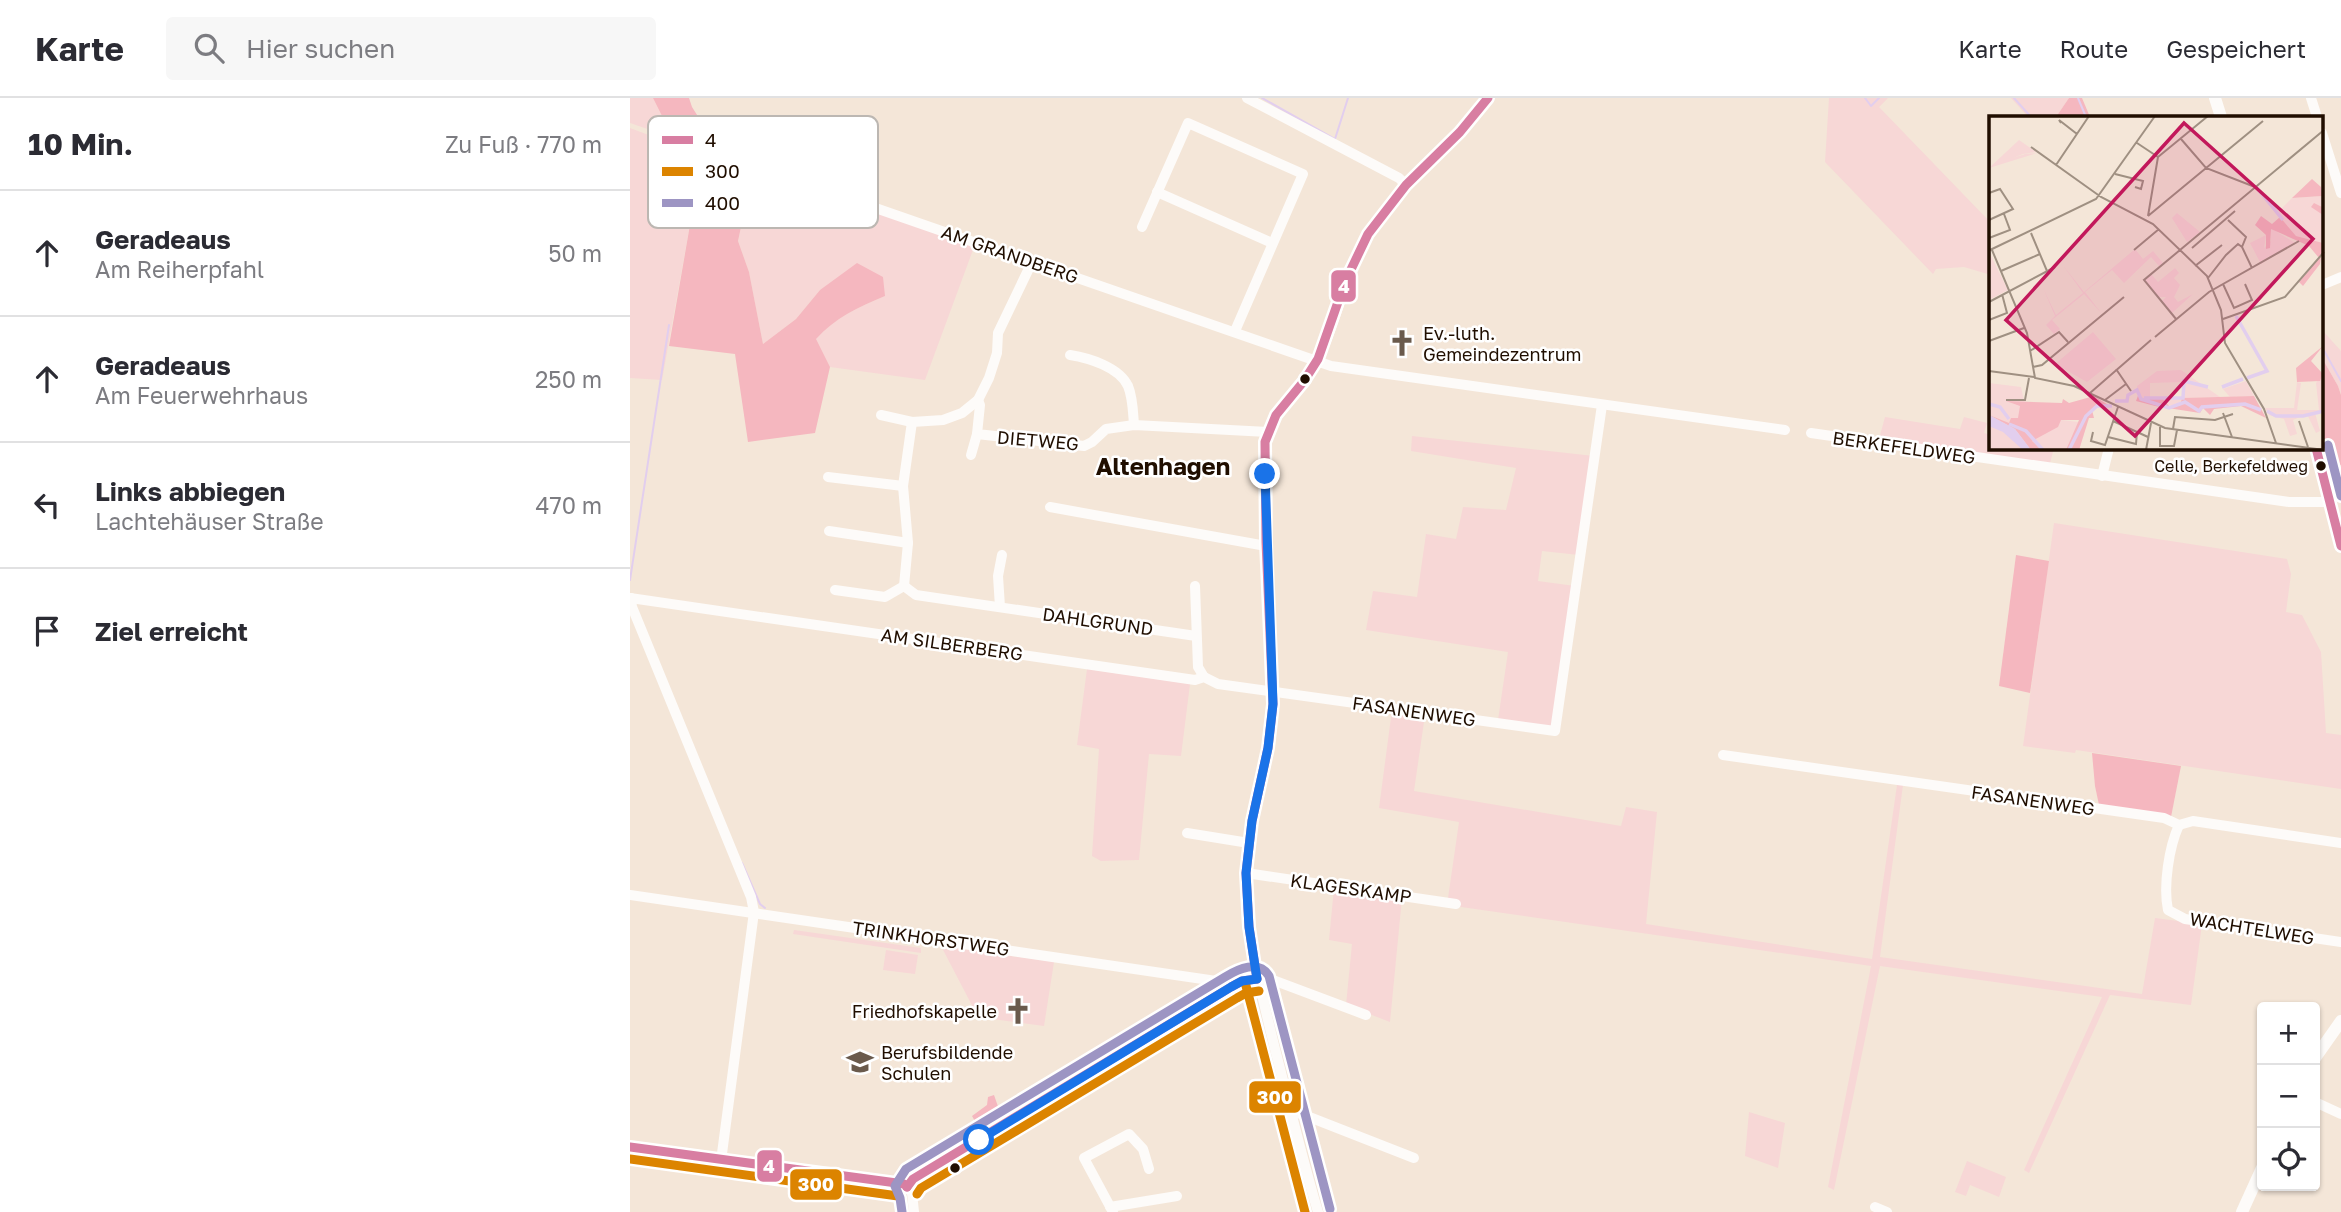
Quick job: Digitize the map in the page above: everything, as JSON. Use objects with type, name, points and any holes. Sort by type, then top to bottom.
[{"type":"main road","points":[[2215,98],[2221,116]]},
{"type":"main road","points":[[2316,450],[2341,546]]},
{"type":"main road","points":[[2320,1051],[2341,1021]]},
{"type":"main road","points":[[2242,1212],[2257,1179]]},
{"type":"street","points":[[1247,98],[1399,178],[1406,185]]},
{"type":"street","points":[[1318,1212],[1257,979],[1248,919],[1246,873],[1249,843],[1268,748],[1273,690],[1266,546],[1265,454],[1268,432],[1276,415],[1318,359],[1345,282],[1362,245],[1376,223],[1406,185],[1460,132],[1488,98]]},
{"type":"street","points":[[1142,226],[1188,123],[1303,174],[1235,331]]},
{"type":"street","points":[[2324,139],[2341,193]]},
{"type":"street","points":[[1157,192],[1272,243]]},
{"type":"street","name":"AM GRANDBERG","points":[[878,209],[1318,359]]},
{"type":"street","points":[[881,415],[912,422],[943,421],[962,413],[978,400],[997,353],[998,333],[1032,262]]},
{"type":"street","points":[[2324,284],[2341,277]]},
{"type":"street","points":[[1070,355],[1089,358],[1118,374],[1128,385],[1134,425]]},
{"type":"street","points":[[1318,359],[1331,366],[1785,430]]},
{"type":"street","name":"DIETWEG","points":[[971,455],[977,434],[980,405],[978,400]]},
{"type":"street","name":"FASANENWEG","points":[[1273,690],[1555,731],[1602,405]]},
{"type":"street","points":[[835,590],[885,597],[904,586],[908,543],[902,486],[912,422]]},
{"type":"street","name":"DIETWEG","points":[[977,434],[1084,446],[1093,442],[1105,429],[1134,425],[1268,432]]},
{"type":"street","name":"BERKEFELDWEG","points":[[1811,433],[2290,502],[2329,502]]},
{"type":"street","points":[[2102,476],[2108,450]]},
{"type":"street","points":[[828,477],[902,486]]},
{"type":"street","points":[[1050,507],[1266,546]]},
{"type":"street","points":[[829,531],[908,543]]},
{"type":"street","points":[[1000,607],[999,576],[1002,555]]},
{"type":"street","name":"DAHLGRUND","points":[[904,586],[916,595],[1196,636]]},
{"type":"street","points":[[1195,586],[1198,667],[1204,677]]},
{"type":"street","points":[[631,598],[632,607],[751,897],[754,912],[721,1161]]},
{"type":"street","name":"AM SILBERBERG","points":[[631,598],[1195,680],[1204,677],[1218,684],[1273,690]]},
{"type":"street","name":"FASANENWEG","points":[[1723,755],[2164,818],[2179,825],[2193,821],[2341,843]]},
{"type":"street","name":"WACHTELWEG","points":[[2179,825],[2174,837],[2165,895],[2168,910],[2185,919],[2341,942]]},
{"type":"street","points":[[1187,833],[1249,843]]},
{"type":"street","name":"KLAGESKAMP","points":[[1246,873],[1456,904]]},
{"type":"street","name":"TRINKHORSTWEG","points":[[630,895],[1223,982],[1231,987]]},
{"type":"street","points":[[907,1186],[913,1179],[1242,981],[1270,979],[1366,1015]]},
{"type":"street","points":[[2320,1104],[2341,1114]]},
{"type":"street","points":[[1292,1115],[1298,1113],[1414,1158]]},
{"type":"street","points":[[1149,1169],[1143,1149],[1129,1134],[1084,1158],[1112,1210],[1177,1196]]},
{"type":"street","points":[[630,1147],[904,1184],[912,1193],[914,1212]]},
{"type":"street","points":[[1875,1207],[1887,1212]]},
{"type":"shaded area","points":[[630,98],[653,98],[662,116],[648,116],[648,129],[630,123]]},
{"type":"shaded area","points":[[653,98],[689,98],[698,116],[662,116]]},
{"type":"shaded area","points":[[1829,98],[1888,98],[1879,107],[1989,221],[1989,274],[1964,267],[1936,269],[1933,274],[1825,162]]},
{"type":"shaded area","points":[[2011,98],[2069,98],[2057,116],[2027,116]]},
{"type":"shaded area","points":[[2069,98],[2082,98],[2090,116],[2057,116]]},
{"type":"shaded area","points":[[630,128],[648,135],[648,228],[689,228],[662,380],[630,378]]},
{"type":"shaded area","points":[[878,210],[977,239],[925,380],[830,367],[815,339],[847,314],[885,296],[820,290],[796,319],[763,344],[749,272],[738,241],[741,228],[878,228]]},
{"type":"shaded area","points":[[689,228],[741,228],[738,241],[749,272],[763,344],[796,319],[820,290],[857,263],[883,277],[885,296],[848,314],[816,339],[830,367],[815,433],[748,442],[735,354],[669,346]]},
{"type":"shaded area","points":[[2324,332],[2341,351],[2341,395],[2324,362]]},
{"type":"shaded area","points":[[2324,362],[2341,395],[2341,465],[2327,469],[2322,450]]},
{"type":"shaded area","points":[[1885,417],[1960,429],[1964,417],[1987,423],[1984,433],[1989,434],[1989,450],[2053,450],[2049,467],[1879,439]]},
{"type":"shaded area","points":[[1412,436],[1594,456],[1579,555],[1542,551],[1538,581],[1575,586],[1552,728],[1498,720],[1508,652],[1366,630],[1373,591],[1417,597],[1426,534],[1456,539],[1463,507],[1506,510],[1516,468],[1411,451]]},
{"type":"shaded area","points":[[2054,523],[2287,559],[2291,574],[2286,612],[2302,615],[2321,652],[2326,733],[2341,735],[2341,789],[2076,750],[2075,753],[2023,746]]},
{"type":"shaded area","points":[[2016,555],[2049,561],[2030,693],[1999,686]]},
{"type":"shaded area","points":[[1087,669],[1190,684],[1181,756],[1149,754],[1139,860],[1101,861],[1092,856],[1099,749],[1077,745]]},
{"type":"shaded area","points":[[1392,710],[1425,715],[1414,791],[1621,826],[1626,807],[1657,812],[1646,924],[1872,959],[1897,785],[1903,785],[1880,957],[2142,994],[2155,918],[2202,924],[2191,1005],[2110,995],[2029,1173],[2024,1170],[2102,997],[1880,966],[1834,1190],[1828,1187],[1871,966],[1447,905],[1459,822],[1379,808]]},
{"type":"shaded area","points":[[2092,753],[2181,766],[2171,817],[2099,805]]},
{"type":"shaded area","points":[[1334,888],[1402,898],[1390,1022],[1346,1005],[1352,944],[1329,940]]},
{"type":"shaded area","points":[[794,930],[921,948],[921,953],[793,934]]},
{"type":"shaded area","points":[[941,946],[1054,962],[1044,1026],[978,1017]]},
{"type":"shaded area","points":[[886,950],[918,955],[915,974],[883,970]]},
{"type":"shaded area","points":[[994,1095],[1002,1118],[980,1130],[972,1116],[987,1105],[988,1097]]},
{"type":"shaded area","points":[[1749,1112],[1785,1123],[1778,1168],[1745,1156]]},
{"type":"shaded area","points":[[1967,1161],[2006,1177],[1999,1197],[1970,1185],[1966,1196],[1955,1192]]},
{"type":"waterway","points":[[1262,98],[1335,139],[1348,98]]},
{"type":"waterway","points":[[1865,98],[1871,106],[1879,98]]},
{"type":"waterway","points":[[2014,98],[2030,116]]},
{"type":"waterway","points":[[2078,98],[2086,116]]},
{"type":"waterway","points":[[630,580],[669,325]]},
{"type":"waterway","points":[[2324,351],[2341,381]]},
{"type":"waterway","points":[[742,863],[760,904],[765,908]]},
{"type":"transit line","name":"4","points":[[1257,979],[1249,927],[1246,873],[1252,821],[1268,748],[1273,704],[1265,442],[1276,415],[1318,359],[1345,282],[1368,234],[1406,185],[1460,132],[1488,98]]},
{"type":"transit line","name":"400","points":[[2328,445],[2341,496]]},
{"type":"transit line","name":"4","points":[[2317,450],[2341,546]]},
{"type":"transit line","name":"400","points":[[902,1212],[895,1186],[906,1169],[1230,974],[1248,967],[1260,968],[1269,976],[1330,1209]]},
{"type":"transit line","name":"4","points":[[907,1187],[913,1179],[1231,987],[1242,981],[1257,979]]},
{"type":"transit line","name":"300","points":[[1245,982],[1305,1212]]},
{"type":"transit line","name":"300","points":[[917,1194],[921,1188],[1237,998],[1259,991]]},
{"type":"transit line","name":"4","points":[[630,1147],[904,1184],[907,1187]]},
{"type":"transit line","name":"300","points":[[630,1159],[898,1196]]},
{"type":"place","name":"Ev.-luth. Gemeindezentrum","points":[[1402,343]]},
{"type":"place","name":"Celle, Berkefeldweg","points":[[2321,466]]},
{"type":"place","name":"Friedhofskapelle","points":[[1018,1011]]},
{"type":"place","name":"Berufsbildende Schulen","points":[[860,1062]]},
{"type":"district","name":"Altenhagen","points":[[1163,465]]},
{"type":"route","points":[[979,1140],[1231,987],[1242,981],[1257,979],[1249,927],[1246,873],[1252,821],[1268,748],[1273,704],[1265,474]]}]
